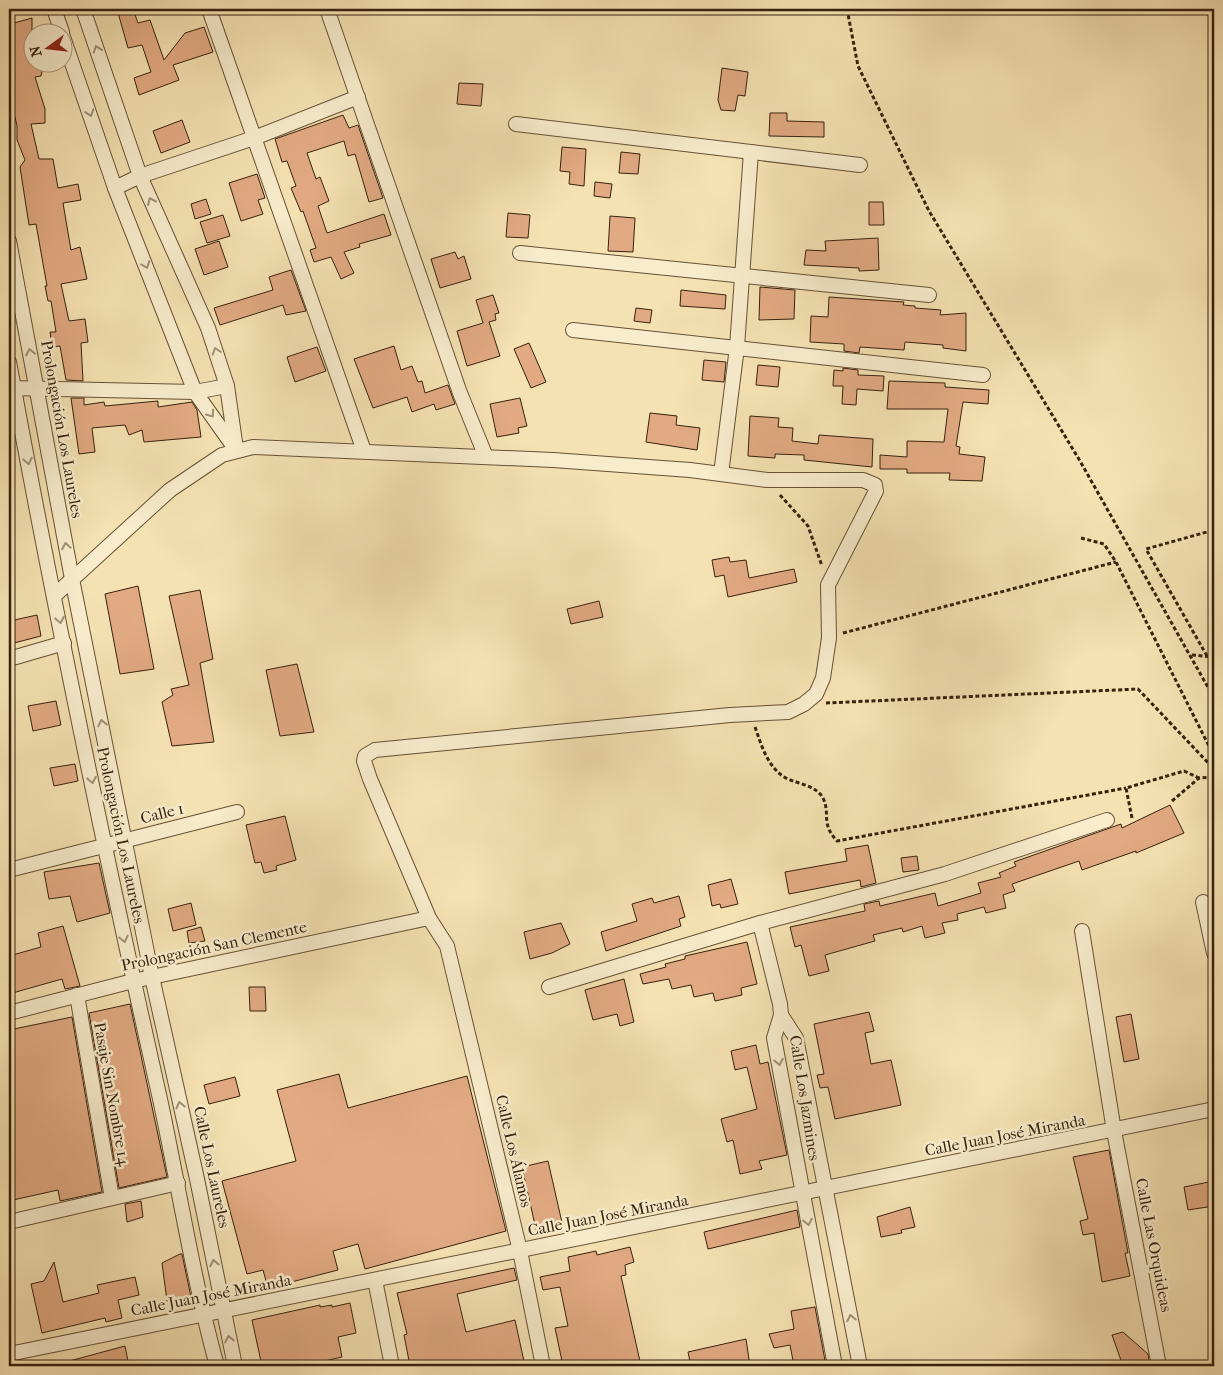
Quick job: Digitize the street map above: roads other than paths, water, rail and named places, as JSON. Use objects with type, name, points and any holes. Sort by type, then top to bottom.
[{"type":"street","points":[[54,9],[58,22]]},
{"type":"street","points":[[83,9],[140,176],[208,328],[227,386],[236,449]]},
{"type":"street","points":[[210,9],[364,451]]},
{"type":"street","points":[[327,9],[460,393],[486,457]]},
{"type":"street","points":[[72,62],[116,188],[195,392],[236,449]]},
{"type":"street","points":[[116,188],[140,176],[254,138],[358,97]]},
{"type":"street","points":[[516,124],[860,165]]},
{"type":"street","points":[[55,595],[170,490],[222,454],[236,449],[253,447],[553,460],[721,474],[738,348],[751,152]]},
{"type":"street","name":"Prolongación Los Laureles","points":[[9,240],[72,579],[152,977]]},
{"type":"street","points":[[520,253],[928,295]]},
{"type":"street","points":[[573,330],[983,375]]},
{"type":"street","name":"Prolongación Los Laureles","points":[[9,362],[11,388],[133,981],[178,1183],[203,1315]]},
{"type":"street","points":[[11,388],[195,392],[227,386]]},
{"type":"street","name":"Calle Los Álamos","points":[[543,1366],[520,1251],[447,946],[429,918],[364,761],[368,753],[375,750],[788,712],[804,704],[816,694],[823,678],[829,638],[828,585],[876,491],[875,485],[863,480],[767,480],[721,474]]},
{"type":"street","points":[[9,659],[64,644]]},
{"type":"street","name":"Calle 1","points":[[9,870],[237,812]]},
{"type":"street","points":[[549,987],[760,923],[945,874],[1107,820]]},
{"type":"street","points":[[1203,902],[1214,953]]},
{"type":"street","name":"Prolongación San Clemente","points":[[9,1013],[133,981],[429,918]]},
{"type":"street","points":[[760,923],[781,1015]]},
{"type":"street","name":"Calle Las Orquideas","points":[[1082,931],[1114,1131],[1159,1366]]},
{"type":"street","name":"Calle Los Laureles","points":[[152,977],[198,1180],[235,1366]]},
{"type":"street","name":"Pasaje Sin Nombre 14","points":[[77,995],[112,1198]]},
{"type":"street","name":"Calle Los Jazmines","points":[[781,1015],[796,1038],[827,1189],[860,1366]]},
{"type":"street","name":"Calle Los Jazmines","points":[[781,1015],[774,1038],[835,1366]]},
{"type":"street","name":"Calle Juan José Miranda","points":[[9,1354],[1114,1131],[1214,1109]]},
{"type":"street","points":[[9,1222],[178,1183]]},
{"type":"street","points":[[375,1280],[392,1366]]},
{"type":"street","points":[[203,1315],[217,1366]]}]
